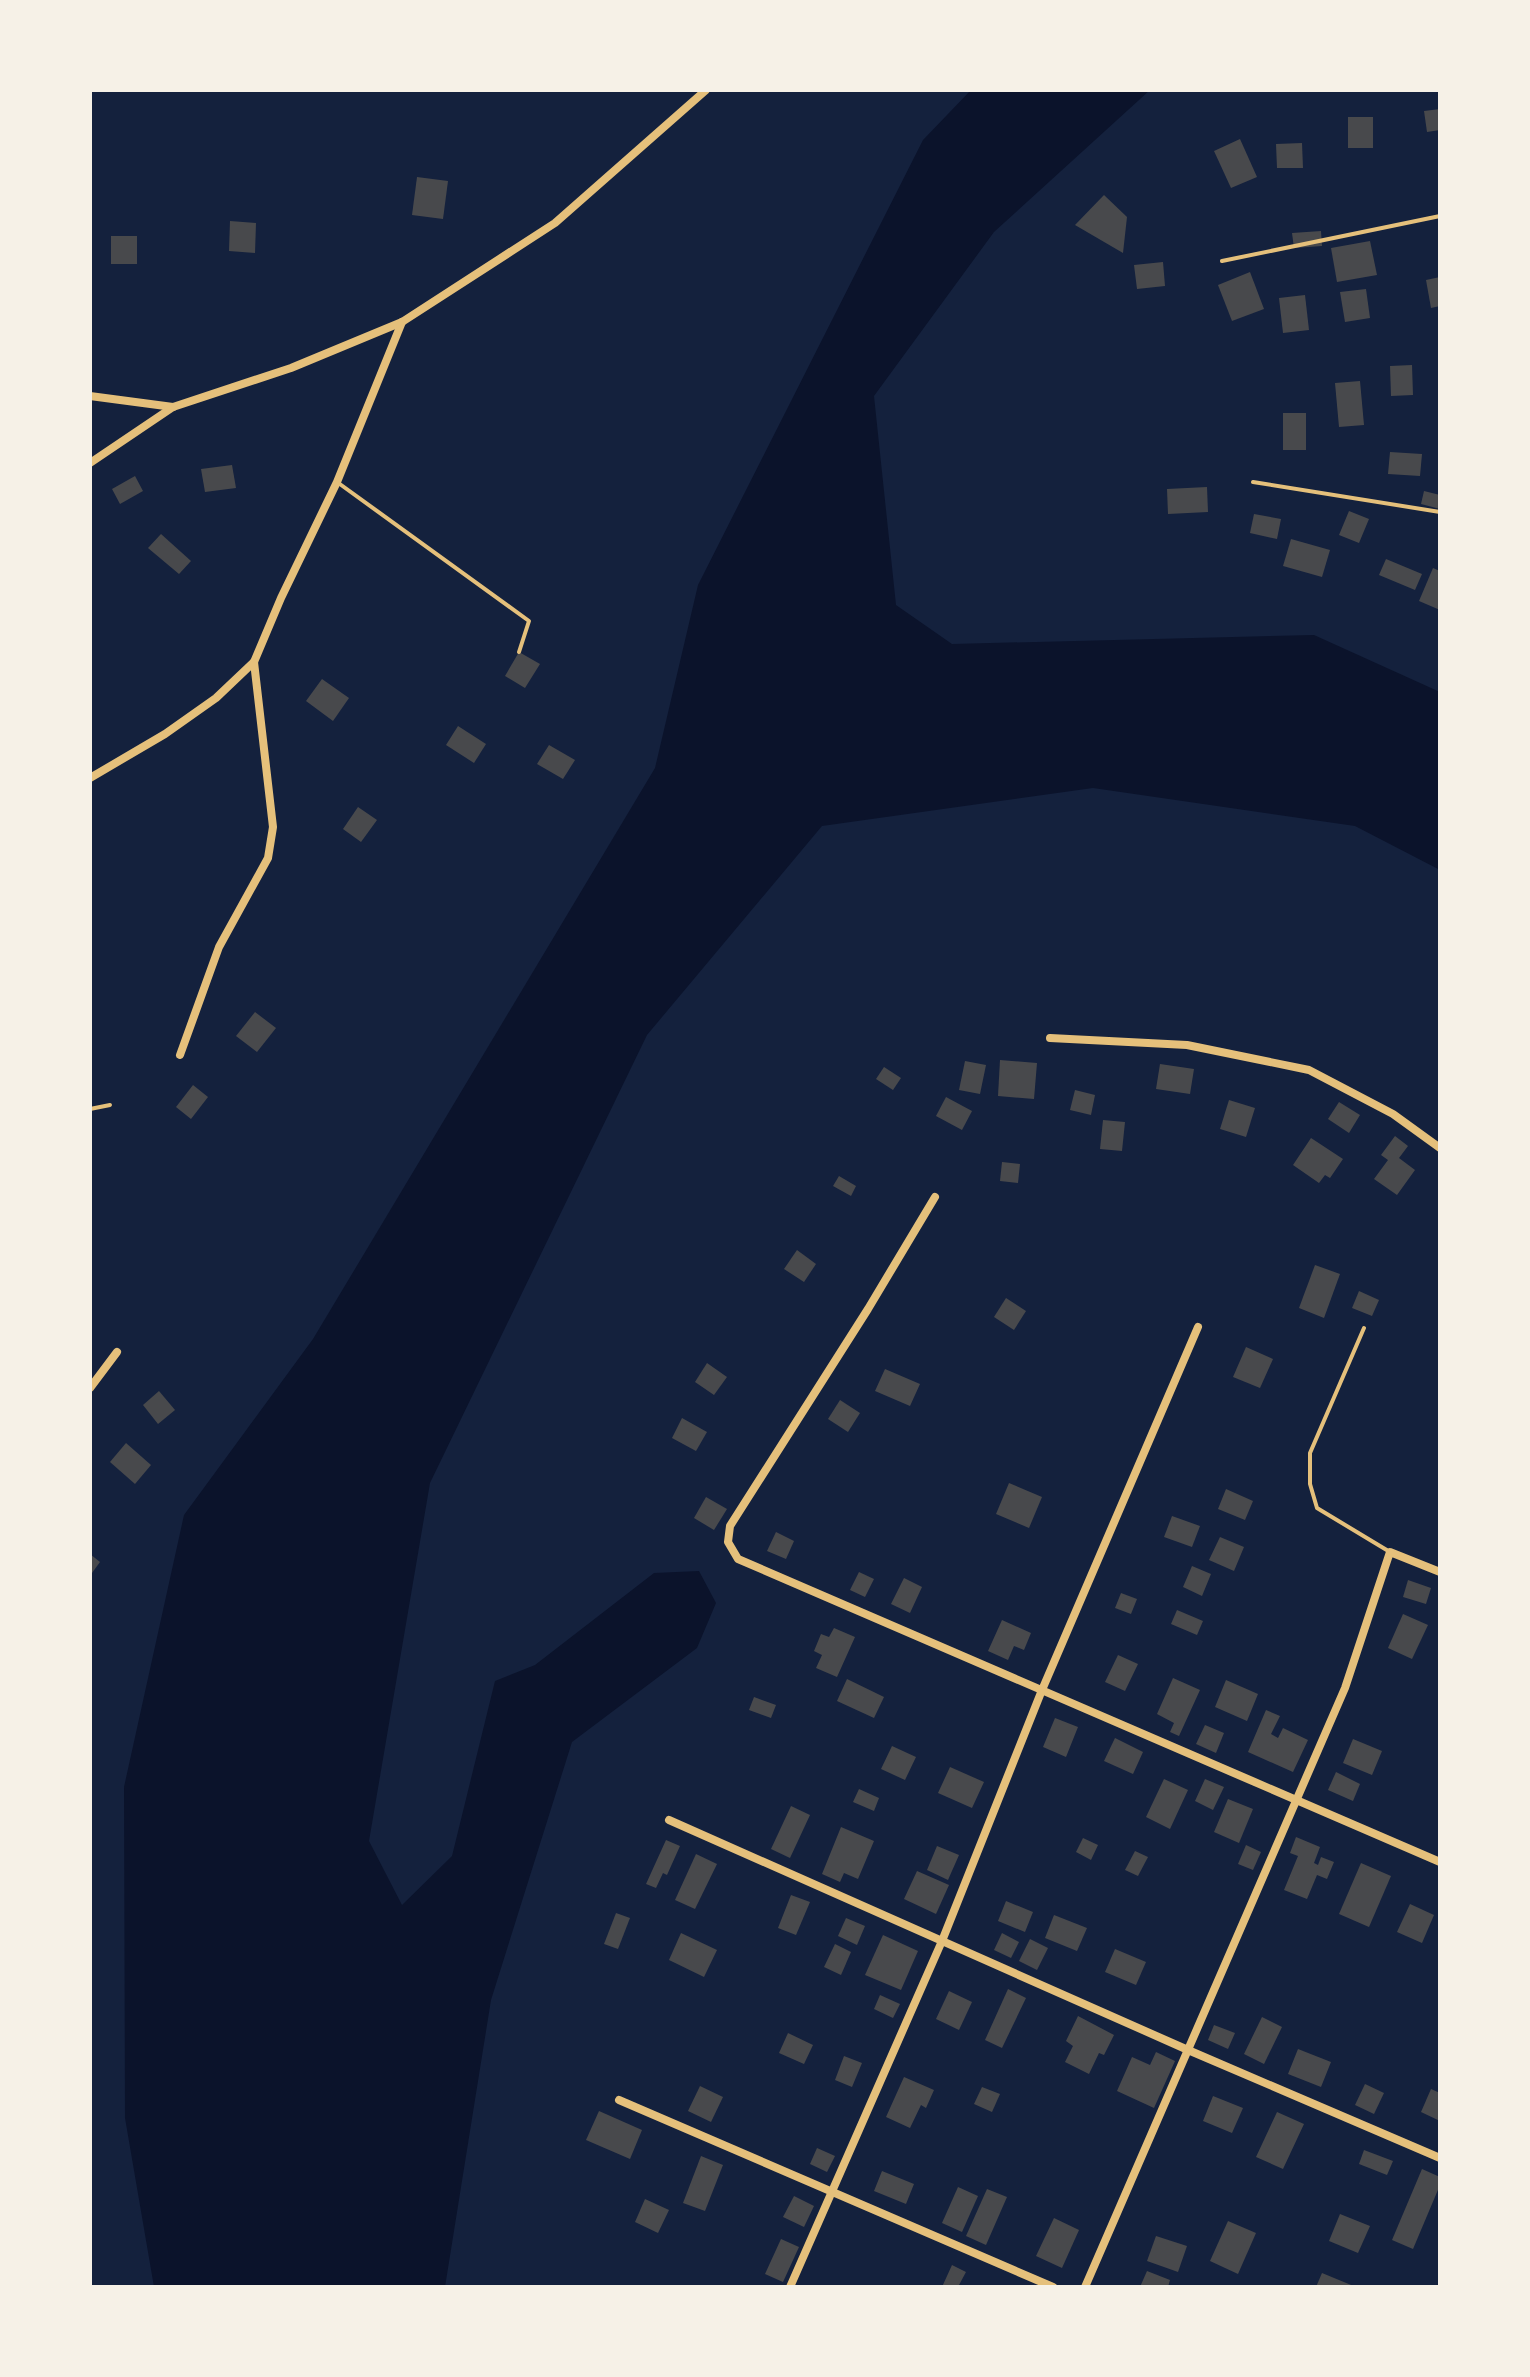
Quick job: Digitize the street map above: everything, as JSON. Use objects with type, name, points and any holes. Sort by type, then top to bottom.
[{"type":"street","points":[[90,463],[173,407],[291,368],[402,322],[555,223],[706,90]]},
{"type":"street","points":[[90,778],[165,734],[216,698],[254,662],[337,482],[402,322]]},
{"type":"street","points":[[90,396],[173,407]]},
{"type":"street","points":[[180,1055],[219,947],[268,858],[273,827],[254,662]]},
{"type":"street","points":[[1050,1038],[1187,1045],[1309,1070],[1393,1114],[1440,1148]]},
{"type":"street","points":[[935,1197],[730,1526],[728,1542],[738,1559],[1440,1862]]},
{"type":"street","points":[[790,2287],[942,1941],[1042,1690],[1198,1327]]},
{"type":"street","points":[[90,1388],[117,1352]]},
{"type":"street","points":[[1085,2287],[1345,1688],[1390,1552],[1440,1572]]},
{"type":"street","points":[[669,1820],[1440,2158]]},
{"type":"street","points":[[619,2100],[1053,2287]]},
{"type":"lane","points":[[1222,261],[1440,216]]},
{"type":"lane","points":[[337,482],[529,621],[519,652]]},
{"type":"lane","points":[[1253,482],[1440,512]]},
{"type":"lane","points":[[90,1109],[110,1105]]},
{"type":"lane","points":[[1364,1328],[1310,1453],[1310,1484],[1317,1508],[1390,1552]]},
{"type":"water","points":[[971,90],[1150,90],[994,232],[874,396],[896,605],[952,644],[1314,635],[1440,692],[1440,870],[1355,826],[1093,788],[822,826],[647,1035],[430,1483],[369,1841],[402,1905],[452,1856],[495,1681],[535,1665],[654,1573],[699,1571],[716,1603],[697,1648],[572,1742],[491,2000],[445,2287],[154,2287],[125,2118],[124,1787],[184,1515],[313,1339],[655,768],[698,585],[923,140]]},
{"type":"building","points":[[1440,109],[1440,130],[1427,132],[1424,111]]},
{"type":"building","points":[[1348,117],[1373,117],[1373,148],[1348,148]]},
{"type":"building","points":[[1240,139],[1257,177],[1231,188],[1214,151]]},
{"type":"building","points":[[1302,143],[1303,168],[1277,168],[1276,144]]},
{"type":"building","points":[[417,177],[448,181],[443,219],[412,215]]},
{"type":"building","points":[[1104,195],[1127,217],[1123,253],[1075,225]]},
{"type":"building","points":[[230,221],[256,223],[255,253],[229,251]]},
{"type":"building","points":[[1321,231],[1322,246],[1294,248],[1292,233]]},
{"type":"building","points":[[111,236],[137,236],[137,264],[111,264]]},
{"type":"building","points":[[1370,241],[1377,275],[1337,282],[1331,248]]},
{"type":"building","points":[[1163,262],[1165,286],[1137,289],[1134,265]]},
{"type":"building","points":[[1250,272],[1264,309],[1232,321],[1218,285]]},
{"type":"building","points":[[1440,277],[1440,306],[1431,308],[1426,280]]},
{"type":"building","points":[[1366,289],[1370,318],[1345,322],[1340,292]]},
{"type":"building","points":[[1305,295],[1309,330],[1283,333],[1279,298]]},
{"type":"building","points":[[1412,365],[1413,395],[1391,396],[1390,366]]},
{"type":"building","points":[[1360,381],[1364,425],[1339,427],[1335,383]]},
{"type":"building","points":[[1283,413],[1306,413],[1306,450],[1283,450]]},
{"type":"building","points":[[1390,452],[1422,454],[1420,476],[1388,474]]},
{"type":"building","points":[[232,465],[236,488],[205,492],[201,469]]},
{"type":"building","points":[[135,476],[143,491],[120,504],[112,489]]},
{"type":"building","points":[[1207,487],[1208,512],[1168,514],[1167,489]]},
{"type":"building","points":[[1424,491],[1440,495],[1440,509],[1421,504]]},
{"type":"building","points":[[1349,511],[1369,519],[1359,543],[1339,535]]},
{"type":"building","points":[[1254,514],[1281,519],[1277,539],[1250,533]]},
{"type":"building","points":[[161,534],[191,561],[179,574],[148,548]]},
{"type":"building","points":[[1291,539],[1330,550],[1322,577],[1283,566]]},
{"type":"building","points":[[1386,559],[1422,574],[1415,590],[1379,575]]},
{"type":"building","points":[[1433,568],[1440,571],[1440,610],[1419,601]]},
{"type":"building","points":[[519,652],[540,664],[525,688],[505,676]]},
{"type":"building","points":[[322,679],[349,698],[333,721],[306,701]]},
{"type":"building","points":[[458,726],[486,744],[474,763],[446,745]]},
{"type":"building","points":[[549,745],[575,760],[563,779],[537,764]]},
{"type":"building","points":[[358,807],[377,820],[361,842],[343,829]]},
{"type":"building","points":[[255,1012],[276,1028],[257,1052],[236,1036]]},
{"type":"building","points":[[1000,1060],[1037,1063],[1034,1099],[998,1096]]},
{"type":"building","points":[[965,1061],[986,1065],[980,1094],[959,1090]]},
{"type":"building","points":[[1160,1064],[1194,1069],[1190,1094],[1156,1089]]},
{"type":"building","points":[[884,1067],[901,1078],[893,1090],[876,1079]]},
{"type":"building","points":[[193,1085],[208,1097],[191,1119],[176,1107]]},
{"type":"building","points":[[1075,1090],[1095,1095],[1091,1115],[1070,1110]]},
{"type":"building","points":[[946,1097],[972,1111],[962,1130],[936,1116]]},
{"type":"building","points":[[1229,1100],[1255,1108],[1246,1137],[1220,1129]]},
{"type":"building","points":[[1339,1102],[1360,1115],[1349,1133],[1328,1119]]},
{"type":"building","points":[[1103,1120],[1125,1122],[1122,1151],[1100,1149]]},
{"type":"building","points":[[1395,1136],[1408,1146],[1399,1158],[1415,1170],[1397,1195],[1374,1179],[1388,1160],[1381,1155]]},
{"type":"building","points":[[1311,1138],[1343,1159],[1330,1178],[1325,1175],[1319,1183],[1293,1165]]},
{"type":"building","points":[[1002,1162],[1020,1164],[1018,1183],[1000,1181]]},
{"type":"building","points":[[839,1176],[856,1186],[851,1196],[833,1186]]},
{"type":"building","points":[[797,1250],[816,1264],[804,1282],[784,1269]]},
{"type":"building","points":[[1315,1265],[1340,1274],[1324,1318],[1299,1308]]},
{"type":"building","points":[[1359,1291],[1379,1300],[1372,1316],[1352,1308]]},
{"type":"building","points":[[1006,1298],[1026,1311],[1014,1330],[994,1317]]},
{"type":"building","points":[[1246,1347],[1273,1359],[1260,1388],[1233,1377]]},
{"type":"building","points":[[707,1363],[727,1377],[714,1395],[695,1382]]},
{"type":"building","points":[[885,1369],[920,1384],[910,1406],[875,1391]]},
{"type":"building","points":[[159,1391],[175,1410],[158,1424],[143,1405]]},
{"type":"building","points":[[840,1400],[860,1413],[848,1432],[828,1419]]},
{"type":"building","points":[[682,1418],[707,1432],[696,1451],[672,1438]]},
{"type":"building","points":[[126,1443],[151,1465],[135,1484],[110,1462]]},
{"type":"building","points":[[1009,1483],[1042,1497],[1029,1528],[996,1514]]},
{"type":"building","points":[[1226,1489],[1253,1501],[1245,1520],[1218,1509]]},
{"type":"building","points":[[706,1497],[727,1509],[714,1530],[694,1518]]},
{"type":"building","points":[[1172,1516],[1200,1526],[1192,1547],[1164,1537]]},
{"type":"building","points":[[776,1532],[794,1541],[786,1559],[767,1551]]},
{"type":"building","points":[[1220,1537],[1244,1547],[1234,1571],[1209,1560]]},
{"type":"building","points":[[90,1554],[100,1562],[92,1573],[90,1572]]},
{"type":"building","points":[[1192,1566],[1211,1574],[1202,1596],[1183,1587]]},
{"type":"building","points":[[859,1572],[874,1579],[865,1597],[850,1590]]},
{"type":"building","points":[[904,1578],[922,1587],[910,1613],[891,1604]]},
{"type":"building","points":[[1408,1580],[1431,1588],[1426,1604],[1403,1597]]},
{"type":"building","points":[[1121,1593],[1137,1599],[1131,1614],[1115,1608]]},
{"type":"building","points":[[1177,1610],[1203,1621],[1197,1635],[1171,1624]]},
{"type":"building","points":[[1403,1614],[1428,1625],[1412,1659],[1388,1648]]},
{"type":"building","points":[[1002,1620],[1031,1633],[1024,1650],[1014,1646],[1008,1660],[988,1651]]},
{"type":"building","points":[[834,1628],[855,1637],[837,1677],[816,1668],[822,1655],[814,1651],[821,1634],[829,1637]]},
{"type":"building","points":[[1118,1655],[1138,1664],[1125,1691],[1105,1682]]},
{"type":"building","points":[[1173,1678],[1200,1690],[1179,1736],[1170,1732],[1174,1723],[1157,1714]]},
{"type":"building","points":[[847,1679],[884,1697],[874,1718],[837,1701]]},
{"type":"building","points":[[1226,1680],[1258,1694],[1247,1721],[1215,1707]]},
{"type":"building","points":[[754,1697],[776,1705],[771,1718],[749,1710]]},
{"type":"building","points":[[1266,1710],[1280,1716],[1271,1734],[1278,1738],[1283,1728],[1308,1740],[1293,1772],[1248,1752]]},
{"type":"building","points":[[1055,1718],[1078,1727],[1066,1757],[1043,1747]]},
{"type":"building","points":[[1205,1725],[1224,1733],[1216,1753],[1196,1744]]},
{"type":"building","points":[[1115,1738],[1143,1752],[1133,1774],[1104,1761]]},
{"type":"building","points":[[1353,1739],[1382,1751],[1372,1775],[1343,1763]]},
{"type":"building","points":[[892,1746],[916,1757],[905,1780],[881,1769]]},
{"type":"building","points":[[950,1767],[984,1782],[972,1808],[938,1793]]},
{"type":"building","points":[[1336,1772],[1360,1784],[1353,1801],[1328,1790]]},
{"type":"building","points":[[1164,1779],[1188,1790],[1170,1829],[1146,1817]]},
{"type":"building","points":[[1205,1779],[1224,1787],[1213,1810],[1195,1801]]},
{"type":"building","points":[[859,1789],[879,1798],[874,1811],[853,1802]]},
{"type":"building","points":[[1228,1799],[1253,1809],[1239,1843],[1214,1832]]},
{"type":"building","points":[[791,1806],[810,1815],[790,1858],[771,1849]]},
{"type":"building","points":[[841,1827],[874,1841],[858,1879],[844,1873],[840,1882],[822,1874]]},
{"type":"building","points":[[1296,1837],[1320,1847],[1314,1863],[1318,1865],[1321,1857],[1334,1862],[1327,1879],[1317,1875],[1307,1899],[1284,1890],[1298,1856],[1290,1853]]},
{"type":"building","points":[[1083,1838],[1098,1845],[1091,1860],[1076,1852]]},
{"type":"building","points":[[666,1840],[680,1846],[667,1875],[663,1873],[656,1888],[646,1884]]},
{"type":"building","points":[[1246,1845],[1261,1852],[1253,1870],[1238,1864]]},
{"type":"building","points":[[937,1846],[959,1855],[948,1880],[927,1870]]},
{"type":"building","points":[[1135,1851],[1148,1857],[1138,1876],[1125,1870]]},
{"type":"building","points":[[696,1854],[717,1864],[695,1909],[675,1900]]},
{"type":"building","points":[[1361,1863],[1391,1876],[1369,1927],[1339,1914]]},
{"type":"building","points":[[917,1871],[949,1885],[936,1914],[904,1899]]},
{"type":"building","points":[[791,1895],[810,1902],[796,1935],[778,1928]]},
{"type":"building","points":[[1006,1901],[1033,1912],[1025,1932],[998,1921]]},
{"type":"building","points":[[1410,1904],[1434,1915],[1422,1943],[1397,1932]]},
{"type":"building","points":[[616,1913],[630,1918],[618,1949],[604,1944]]},
{"type":"building","points":[[1054,1915],[1087,1928],[1077,1951],[1045,1938]]},
{"type":"building","points":[[846,1918],[865,1926],[857,1945],[838,1936]]},
{"type":"building","points":[[681,1933],[717,1950],[704,1977],[669,1960]]},
{"type":"building","points":[[1002,1933],[1019,1942],[1011,1958],[994,1950]]},
{"type":"building","points":[[883,1935],[918,1951],[901,1990],[865,1975]]},
{"type":"building","points":[[1030,1939],[1048,1948],[1037,1970],[1019,1961]]},
{"type":"building","points":[[835,1944],[851,1952],[841,1975],[824,1967]]},
{"type":"building","points":[[1115,1949],[1146,1962],[1136,1985],[1105,1972]]},
{"type":"building","points":[[1008,1989],[1026,1998],[1002,2048],[985,2040]]},
{"type":"building","points":[[949,1991],[972,2002],[959,2030],[936,2019]]},
{"type":"building","points":[[880,1995],[900,2004],[893,2018],[874,2009]]},
{"type":"building","points":[[1078,2016],[1114,2035],[1104,2055],[1099,2053],[1089,2074],[1065,2062],[1073,2046],[1066,2041]]},
{"type":"building","points":[[1262,2017],[1282,2027],[1264,2064],[1244,2054]]},
{"type":"building","points":[[1214,2025],[1235,2033],[1228,2049],[1208,2040]]},
{"type":"building","points":[[788,2033],[813,2045],[804,2064],[779,2053]]},
{"type":"building","points":[[1298,2049],[1331,2062],[1321,2087],[1288,2074]]},
{"type":"building","points":[[1156,2052],[1175,2061],[1154,2108],[1117,2091],[1132,2057],[1150,2065]]},
{"type":"building","points":[[844,2056],[862,2063],[852,2087],[835,2080]]},
{"type":"building","points":[[904,2077],[934,2090],[926,2108],[921,2105],[910,2128],[886,2117]]},
{"type":"building","points":[[1365,2084],[1384,2093],[1374,2114],[1355,2105]]},
{"type":"building","points":[[700,2086],[723,2097],[711,2122],[688,2111]]},
{"type":"building","points":[[982,2087],[1000,2094],[992,2112],[974,2104]]},
{"type":"building","points":[[1431,2089],[1440,2093],[1440,2121],[1421,2112]]},
{"type":"building","points":[[1213,2096],[1243,2108],[1232,2133],[1203,2121]]},
{"type":"building","points":[[599,2111],[642,2130],[630,2159],[586,2140]]},
{"type":"building","points":[[1277,2112],[1304,2124],[1283,2169],[1256,2157]]},
{"type":"building","points":[[817,2148],[835,2156],[827,2172],[810,2164]]},
{"type":"building","points":[[1364,2150],[1393,2161],[1387,2175],[1359,2164]]},
{"type":"building","points":[[701,2156],[723,2165],[705,2211],[683,2203]]},
{"type":"building","points":[[1422,2169],[1440,2177],[1440,2185],[1413,2249],[1392,2240]]},
{"type":"building","points":[[882,2171],[914,2184],[906,2204],[874,2191]]},
{"type":"building","points":[[958,2187],[978,2196],[962,2232],[942,2223]]},
{"type":"building","points":[[987,2189],[1007,2197],[986,2245],[966,2236]]},
{"type":"building","points":[[794,2196],[814,2206],[804,2227],[783,2217]]},
{"type":"building","points":[[645,2199],[669,2210],[658,2233],[635,2222]]},
{"type":"building","points":[[1340,2214],[1370,2226],[1358,2253],[1329,2241]]},
{"type":"building","points":[[1054,2218],[1079,2230],[1062,2268],[1036,2256]]},
{"type":"building","points":[[1228,2221],[1256,2233],[1238,2274],[1210,2261]]},
{"type":"building","points":[[1156,2236],[1187,2246],[1178,2272],[1147,2261]]},
{"type":"building","points":[[781,2239],[799,2247],[783,2282],[765,2274]]},
{"type":"building","points":[[952,2265],[966,2272],[959,2285],[964,2287],[942,2287]]},
{"type":"building","points":[[1147,2271],[1170,2280],[1168,2287],[1140,2287]]},
{"type":"building","points":[[1322,2273],[1356,2287],[1316,2287]]}]
